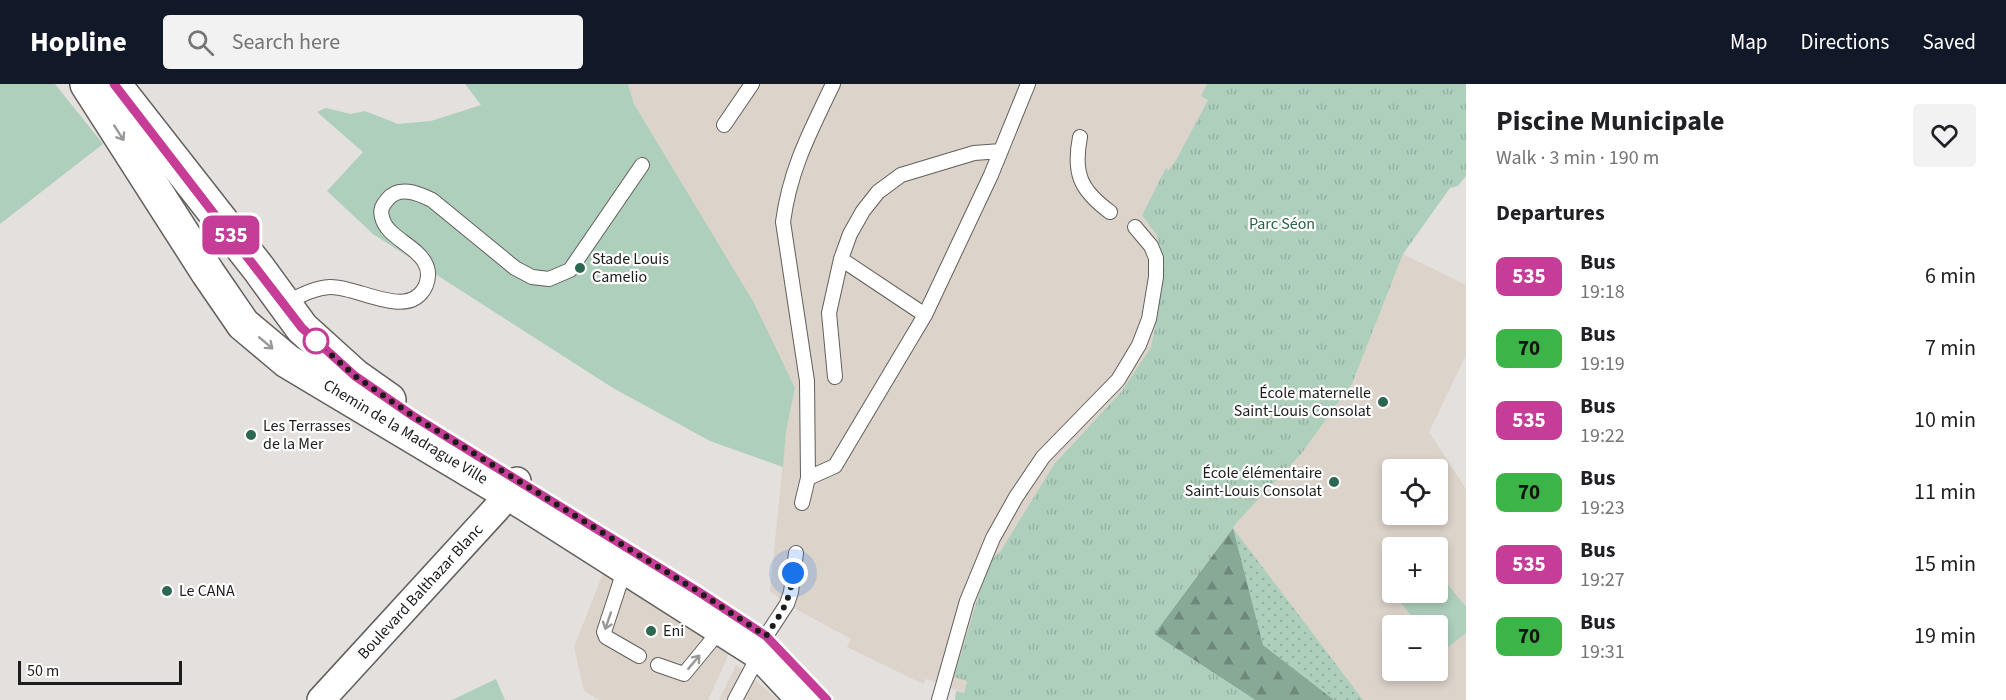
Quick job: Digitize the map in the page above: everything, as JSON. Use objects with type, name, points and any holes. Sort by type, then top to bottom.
[{"type":"street","name":"Chemin de la Madrague Ville","points":[[87,84],[224,298],[243,324],[287,361],[691,587],[828,700]]},
{"type":"street","name":"Chemin de la Madrague Ville","points":[[114,84],[302,328],[355,376],[625,568],[721,629],[763,645],[804,700]]},
{"type":"street","points":[[224,298],[247,309],[264,295],[268,283]]},
{"type":"street","name":"Boulevard Balthazar Blanc","points":[[321,700],[513,488]]},
{"type":"lane","points":[[724,125],[752,84]]},
{"type":"lane","points":[[802,502],[808,478],[807,381],[783,222],[792,174],[833,84]]},
{"type":"lane","points":[[808,478],[836,466],[925,315],[1001,151],[1028,84]]},
{"type":"lane","points":[[1080,137],[1076,158],[1083,186],[1096,202],[1110,212]]},
{"type":"lane","points":[[835,377],[829,313],[841,259],[850,234],[863,211],[878,192],[901,175],[975,153],[1001,151]]},
{"type":"lane","points":[[268,283],[309,292],[331,287],[404,303],[416,298],[425,286],[427,266],[422,258],[389,230],[382,219],[381,209],[388,198],[407,191],[432,200],[515,268],[532,277],[549,279],[570,270],[642,165]]},
{"type":"lane","points":[[939,700],[967,601],[988,548],[1005,517],[1043,457],[1118,380],[1139,345],[1149,319],[1156,277],[1156,258],[1151,246],[1136,227]]},
{"type":"lane","points":[[841,259],[925,315]]},
{"type":"lane","points":[[735,700],[789,598],[796,554]]},
{"type":"lane","points":[[625,568],[604,632],[606,637],[639,656]]},
{"type":"lane","points":[[658,665],[684,674],[721,629]]},
{"type":"shaded area","points":[[628,84],[1207,84],[1201,96],[1208,100],[1176,160],[1169,170],[1166,169],[1142,215],[1156,234],[1162,265],[1157,317],[1151,347],[1144,361],[1122,391],[1060,457],[1000,552],[993,558],[983,581],[955,677],[967,680],[964,693],[926,679],[923,684],[847,647],[851,639],[787,604],[770,591],[786,431],[795,388],[753,303],[634,104]]},
{"type":"shaded area","name":"École élémentaire Saint-Louis Consolat","points":[[1403,254],[1466,285],[1466,355],[1429,432],[1447,459],[1382,459],[1382,525],[1448,525],[1448,461],[1466,489],[1466,700],[1255,700],[1197,576],[1238,521],[1301,454],[1352,384]]},
{"type":"shaded area","points":[[604,571],[732,647],[708,700],[599,700],[584,691],[574,647]]},
{"type":"shaded area","points":[[736,665],[749,674],[778,700],[719,700]]},
{"type":"green space","points":[[0,84],[55,84],[103,144],[0,224]]},
{"type":"green space","name":"Stade Louis Camelio","points":[[465,84],[628,84],[634,104],[754,303],[795,388],[786,431],[783,467],[710,441],[613,388],[373,234],[327,191],[363,152],[317,112],[326,108],[351,114],[365,111],[398,124],[431,121],[481,105]]},
{"type":"green space","name":"Parc Séon","points":[[1207,84],[1466,84],[1466,176],[1458,186],[1450,188],[1403,254],[1352,384],[1301,454],[1238,521],[1154,634],[1255,700],[955,700],[956,691],[964,693],[967,681],[954,677],[983,581],[993,558],[1000,552],[1055,463],[1122,391],[1151,347],[1157,317],[1162,265],[1156,234],[1142,215],[1166,168],[1169,170],[1176,160],[1208,100],[1201,96]]},
{"type":"green space","points":[[1233,528],[1363,700],[1334,700],[1263,645]]},
{"type":"green space","points":[[1233,528],[1263,645],[1334,700],[1255,700],[1154,634]]},
{"type":"green space","points":[[1448,585],[1466,607],[1466,633],[1448,647],[1448,615],[1411,615],[1401,603],[1448,603]]},
{"type":"green space","points":[[496,679],[505,700],[452,700]]},
{"type":"bus line","name":"535","points":[[114,84],[201,198],[259,269],[302,328],[355,376],[517,482],[699,592],[766,636],[827,700]]},
{"type":"place","name":"Stade Louis Camelio","points":[[580,268]]},
{"type":"place","name":"École maternelle Saint-Louis Consolat","points":[[1383,402]]},
{"type":"place","name":"Les Terrasses de la Mer","points":[[251,435]]},
{"type":"place","name":"École élémentaire Saint-Louis Consolat","points":[[1334,482]]},
{"type":"place","name":"Le CANA","points":[[167,591]]},
{"type":"place","name":"Eni","points":[[651,631]]},
{"type":"route","points":[[316,341],[355,376],[413,416],[699,592],[766,636],[787,604],[793,573]]}]
